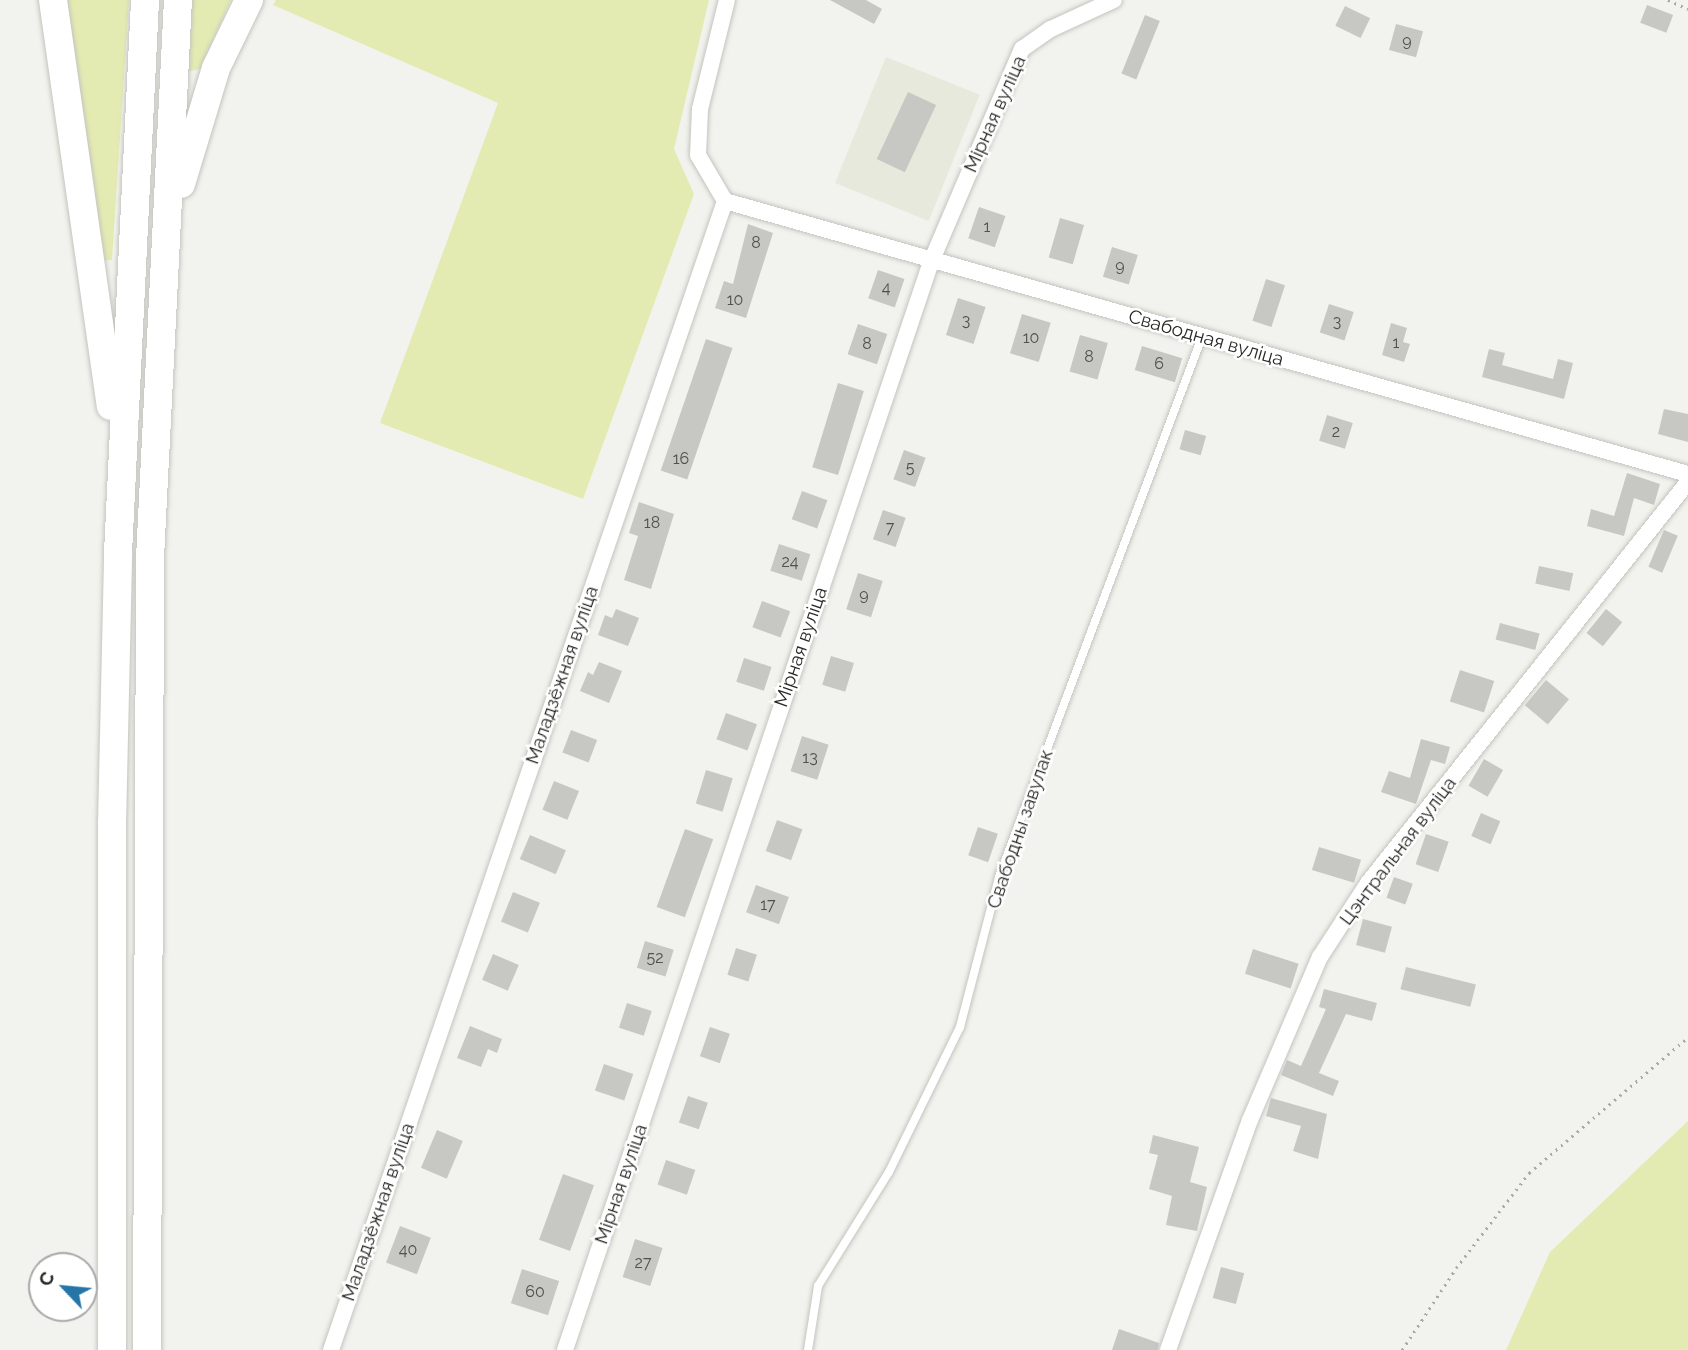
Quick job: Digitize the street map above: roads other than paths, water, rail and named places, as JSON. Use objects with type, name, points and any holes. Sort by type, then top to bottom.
[{"type":"highway","points":[[52,0],[120,469]]},
{"type":"highway","points":[[112,1350],[112,824],[120,469],[145,0]]},
{"type":"highway","points":[[147,1350],[150,558],[178,0]]},
{"type":"highway","points":[[163,266],[198,117],[216,68],[249,0]]},
{"type":"street","points":[[725,201],[698,155],[700,109],[727,0]]},
{"type":"street","name":"Мірная вуліца","points":[[565,1350],[931,262],[1023,49],[1051,29],[1114,0]]},
{"type":"street","name":"Свабодная вуліца","points":[[725,201],[931,262],[1688,474]]},
{"type":"street","name":"Маладзёжная вуліца","points":[[331,1350],[725,201]]},
{"type":"street","name":"Цэнтральная вуліца","points":[[1168,1350],[1259,1095],[1320,957],[1368,883],[1688,482]]},
{"type":"lane","name":"Свабодны завулак","points":[[808,1350],[818,1286],[889,1172],[960,1027],[999,877],[1202,337]]}]
